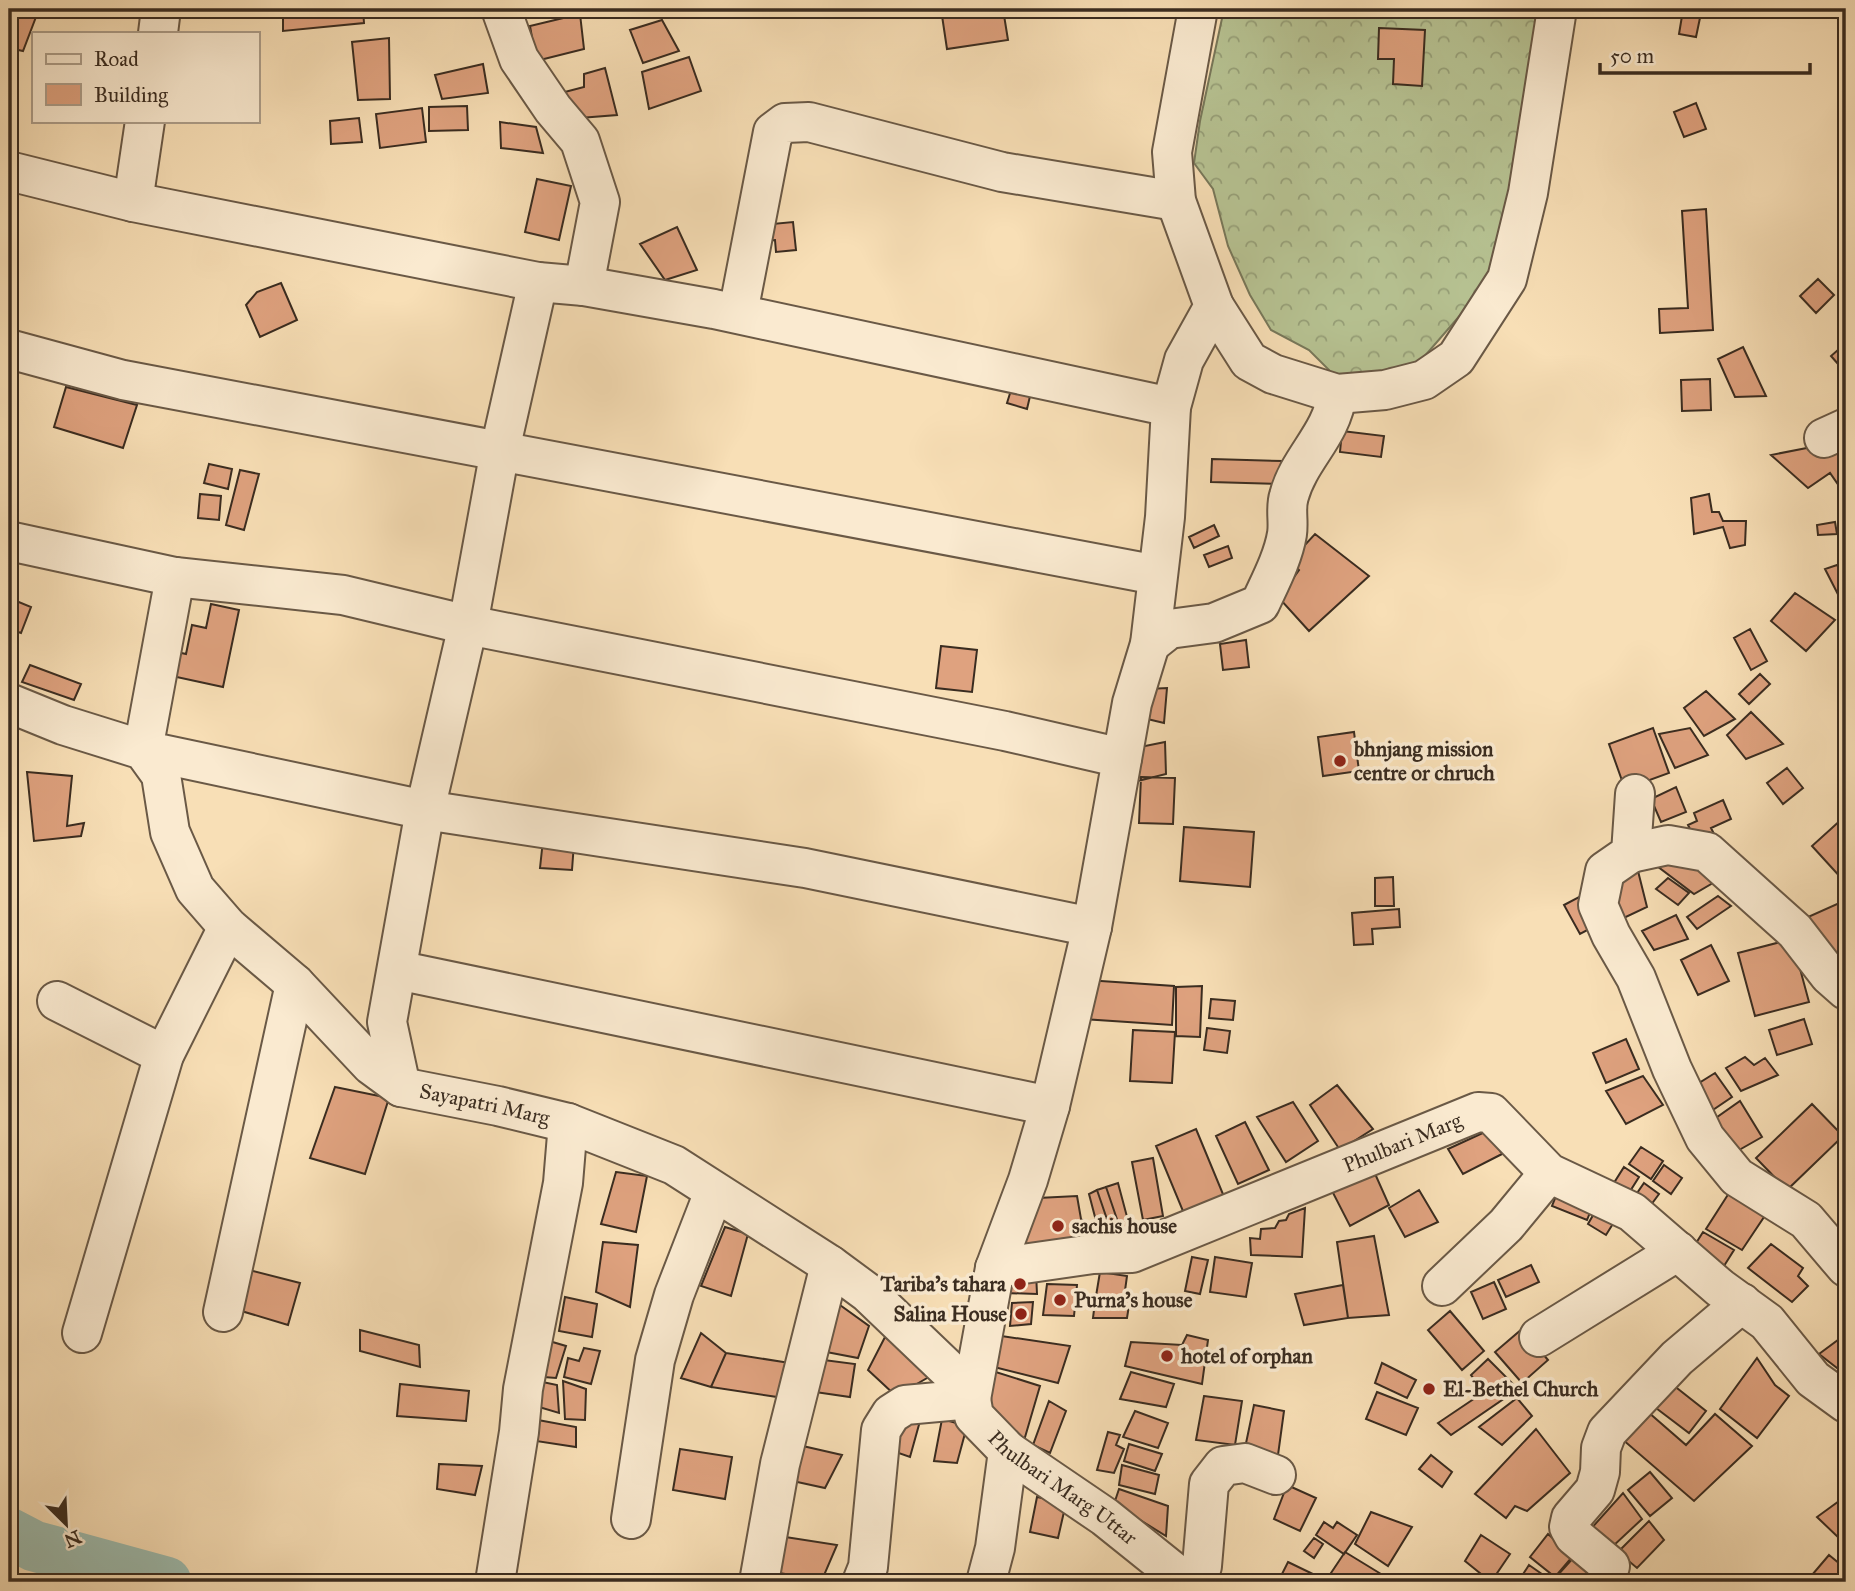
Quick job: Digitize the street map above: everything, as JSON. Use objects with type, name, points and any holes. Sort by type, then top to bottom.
[{"type":"street","points":[[158,32],[161,9]]},
{"type":"street","points":[[501,9],[519,59],[553,109],[580,141],[600,202],[584,286]]},
{"type":"street","points":[[1198,9],[1172,152],[1176,201],[1214,306],[1249,361],[1273,374],[1337,394],[1385,390],[1424,380],[1455,358],[1507,279],[1528,193],[1557,9]]},
{"type":"street","points":[[133,202],[145,122]]},
{"type":"street","points":[[738,313],[773,132],[785,123],[809,122],[1002,172],[1176,201]]},
{"type":"street","points":[[9,171],[133,202],[538,282],[584,286],[738,313],[1171,407]]},
{"type":"street","points":[[401,1087],[387,1022],[425,810],[468,625],[500,450],[538,282]]},
{"type":"street","points":[[862,1582],[868,1567],[881,1430],[891,1414],[905,1405],[973,1408],[995,1268],[1028,1180],[1050,1106],[1092,927],[1132,703],[1150,644],[1165,517],[1171,407],[1184,360],[1214,306]]},
{"type":"street","points":[[9,349],[123,380],[1157,575]]},
{"type":"street","points":[[1150,644],[1168,629],[1214,623],[1260,604],[1275,571],[1287,533],[1288,497],[1302,465],[1323,437],[1335,408],[1337,394]]},
{"type":"street","points":[[9,541],[174,578],[343,595],[468,625],[1005,731],[1122,758]]},
{"type":"street","points":[[143,750],[174,578]]},
{"type":"street","points":[[9,703],[63,726],[143,750],[425,810],[805,868],[1092,927]]},
{"type":"street","name":"Sayapatri Marg","points":[[143,750],[161,775],[170,832],[195,889],[228,927],[295,984],[371,1065],[401,1087],[568,1123],[674,1165],[830,1265],[868,1293],[958,1379],[973,1408]]},
{"type":"street","points":[[1631,853],[1635,794]]},
{"type":"street","points":[[1846,990],[1829,975],[1795,931],[1707,852],[1668,845],[1631,853],[1605,871],[1598,905],[1611,935],[1636,978],[1672,1069],[1705,1138],[1737,1177],[1807,1220],[1846,1267]]},
{"type":"street","points":[[82,1333],[164,1055],[228,927]]},
{"type":"street","points":[[397,970],[1050,1106]]},
{"type":"street","points":[[223,1312],[295,984]]},
{"type":"street","points":[[57,1001],[164,1055]]},
{"type":"street","name":"Phulbari Marg","points":[[995,1268],[1093,1254],[1132,1253],[1478,1112],[1490,1113],[1549,1173],[1632,1212],[1720,1288],[1768,1322],[1813,1379],[1846,1403]]},
{"type":"street","points":[[495,1582],[519,1432],[523,1389],[563,1183],[568,1123]]},
{"type":"street","points":[[1442,1286],[1506,1225],[1549,1173]]},
{"type":"street","points":[[631,1519],[655,1360],[674,1295],[714,1192]]},
{"type":"street","points":[[1539,1337],[1678,1251]]},
{"type":"street","points":[[759,1582],[780,1464],[830,1265]]},
{"type":"street","points":[[1610,1566],[1574,1535],[1569,1527],[1572,1518],[1595,1490],[1600,1472],[1601,1448],[1607,1432],[1677,1358],[1742,1303]]},
{"type":"street","name":"Phulbari Marg Uttar","points":[[973,1408],[1008,1451],[1105,1517],[1186,1582]]},
{"type":"street","points":[[986,1582],[995,1548],[1008,1451]]},
{"type":"street","points":[[1197,1582],[1202,1566],[1209,1484],[1223,1466],[1245,1464],[1276,1475]]},
{"type":"green space","points":[[1224,9],[1547,9],[1496,274],[1410,373],[1343,384],[1309,350],[1271,330],[1250,295],[1228,246],[1213,189],[1194,163],[1200,121]]},
{"type":"building","points":[[9,9],[39,9],[23,51],[9,48]]},
{"type":"building","points":[[283,9],[363,9],[364,23],[283,31]]},
{"type":"building","points":[[941,9],[1003,9],[1008,40],[947,49]]},
{"type":"building","points":[[1683,10],[1701,13],[1696,37],[1679,34]]},
{"type":"building","points":[[580,14],[584,49],[536,61],[530,26]]},
{"type":"building","points":[[662,20],[679,51],[643,63],[630,30]]},
{"type":"building","points":[[1379,28],[1425,30],[1422,86],[1393,84],[1394,59],[1378,59]]},
{"type":"building","points":[[389,38],[390,99],[358,100],[352,42]]},
{"type":"building","points":[[689,57],[701,91],[649,109],[642,72]]},
{"type":"building","points":[[483,64],[488,93],[442,99],[435,75]]},
{"type":"building","points":[[605,68],[617,115],[567,119],[561,93],[584,87],[584,74]]},
{"type":"building","points":[[1696,103],[1706,129],[1684,137],[1674,112]]},
{"type":"building","points":[[467,106],[468,130],[429,131],[429,107]]},
{"type":"building","points":[[422,108],[426,142],[380,148],[376,114]]},
{"type":"building","points":[[359,118],[362,142],[331,144],[330,121]]},
{"type":"building","points":[[500,122],[536,127],[543,153],[501,148]]},
{"type":"building","points":[[537,179],[571,186],[559,240],[525,232]]},
{"type":"building","points":[[1706,209],[1713,330],[1660,333],[1659,309],[1688,308],[1682,211]]},
{"type":"building","points":[[793,222],[796,250],[776,252],[775,240],[762,241],[761,225]]},
{"type":"building","points":[[677,227],[697,270],[665,280],[640,244]]},
{"type":"building","points":[[1818,279],[1834,295],[1816,313],[1800,296]]},
{"type":"building","points":[[281,283],[297,320],[260,337],[246,305],[257,292]]},
{"type":"building","points":[[1846,343],[1846,373],[1831,356]]},
{"type":"building","points":[[1743,347],[1766,396],[1735,397],[1718,359]]},
{"type":"building","points":[[1710,379],[1711,410],[1682,411],[1681,380]]},
{"type":"building","points":[[66,387],[137,405],[123,448],[54,427]]},
{"type":"building","points":[[1012,387],[1031,392],[1027,409],[1007,403]]},
{"type":"building","points":[[1342,431],[1384,436],[1381,457],[1340,452]]},
{"type":"building","points":[[1827,444],[1846,458],[1846,496],[1830,473],[1808,488],[1771,455]]},
{"type":"building","points":[[1212,459],[1283,461],[1282,484],[1211,482]]},
{"type":"building","points":[[209,464],[232,469],[228,489],[204,483]]},
{"type":"building","points":[[240,470],[259,474],[244,530],[226,525]]},
{"type":"building","points":[[200,494],[221,496],[219,520],[198,518]]},
{"type":"building","points":[[1709,494],[1712,512],[1719,512],[1723,521],[1746,521],[1745,545],[1730,548],[1723,527],[1694,534],[1691,498]]},
{"type":"building","points":[[1835,522],[1837,534],[1818,535],[1817,525]]},
{"type":"building","points":[[1214,525],[1219,536],[1194,548],[1189,537]]},
{"type":"building","points":[[1315,534],[1369,576],[1309,631],[1279,598],[1299,570],[1290,561]]},
{"type":"building","points":[[1228,546],[1232,558],[1209,567],[1204,555]]},
{"type":"building","points":[[1837,565],[1846,580],[1846,610],[1825,569]]},
{"type":"building","points":[[1795,593],[1835,620],[1806,651],[1771,621]]},
{"type":"building","points":[[9,598],[31,607],[21,633],[9,629]]},
{"type":"building","points":[[211,604],[239,610],[223,687],[172,676],[177,652],[186,654],[192,625],[206,628]]},
{"type":"building","points":[[1750,629],[1767,661],[1751,670],[1734,638]]},
{"type":"building","points":[[1246,640],[1249,667],[1223,670],[1220,644]]},
{"type":"building","points":[[941,646],[977,650],[972,692],[936,688]]},
{"type":"building","points":[[30,665],[81,684],[74,700],[22,682]]},
{"type":"building","points":[[1760,674],[1770,684],[1749,704],[1739,694]]},
{"type":"building","points":[[1167,688],[1164,723],[1139,717],[1148,689]]},
{"type":"building","points":[[1706,691],[1735,719],[1704,736],[1684,708]]},
{"type":"building","points":[[1751,712],[1783,744],[1746,759],[1727,735]]},
{"type":"building","points":[[1653,728],[1669,773],[1625,789],[1609,744]]},
{"type":"building","points":[[1690,728],[1708,755],[1675,768],[1659,734]]},
{"type":"building","name":"bhnjang mission centre or chruch","points":[[1354,732],[1359,771],[1323,776],[1318,737]]},
{"type":"building","points":[[1165,742],[1166,774],[1138,781],[1135,748]]},
{"type":"building","points":[[1787,768],[1803,788],[1783,804],[1767,783]]},
{"type":"building","points":[[27,772],[72,776],[67,826],[84,823],[81,836],[34,841]]},
{"type":"building","points":[[1141,777],[1175,778],[1173,824],[1139,823]]},
{"type":"building","points":[[1676,787],[1686,812],[1661,822],[1651,799]]},
{"type":"building","points":[[1723,800],[1731,819],[1711,828],[1717,840],[1695,839],[1688,825],[1697,821],[1694,813]]},
{"type":"building","points":[[1843,818],[1846,822],[1846,877],[1843,880],[1812,846]]},
{"type":"building","points":[[1184,827],[1254,832],[1250,887],[1180,881]]},
{"type":"building","points":[[543,840],[574,843],[572,870],[540,868]]},
{"type":"building","points":[[1667,846],[1718,880],[1694,894],[1653,863]]},
{"type":"building","points":[[1635,859],[1647,907],[1611,924],[1605,879]]},
{"type":"building","points":[[1393,877],[1394,906],[1375,906],[1375,878]]},
{"type":"building","points":[[1668,878],[1689,893],[1678,905],[1656,889]]},
{"type":"building","points":[[1718,896],[1731,906],[1697,929],[1687,917]]},
{"type":"building","points":[[1579,897],[1595,926],[1580,934],[1564,905]]},
{"type":"building","points":[[1846,900],[1846,959],[1828,967],[1808,917]]},
{"type":"building","points":[[1399,909],[1400,927],[1372,929],[1373,944],[1354,945],[1352,913]]},
{"type":"building","points":[[1676,915],[1688,939],[1654,950],[1642,931]]},
{"type":"building","points":[[1792,939],[1809,1002],[1755,1016],[1738,953]]},
{"type":"building","points":[[1711,945],[1729,981],[1698,995],[1681,960]]},
{"type":"building","points":[[1086,980],[1174,986],[1172,1025],[1083,1019]]},
{"type":"building","points":[[1202,986],[1200,1037],[1176,1036],[1176,987]]},
{"type":"building","points":[[1211,999],[1235,1001],[1233,1020],[1209,1018]]},
{"type":"building","points":[[1804,1019],[1812,1044],[1777,1055],[1769,1030]]},
{"type":"building","points":[[1207,1028],[1230,1031],[1227,1053],[1204,1050]]},
{"type":"building","points":[[1133,1030],[1175,1032],[1172,1083],[1130,1081]]},
{"type":"building","points":[[1626,1039],[1639,1069],[1606,1083],[1593,1053]]},
{"type":"building","points":[[1745,1057],[1754,1065],[1765,1058],[1778,1075],[1741,1091],[1726,1068]]},
{"type":"building","points":[[1715,1073],[1732,1097],[1701,1118],[1688,1090]]},
{"type":"building","points":[[1643,1076],[1663,1105],[1626,1124],[1606,1091]]},
{"type":"building","points":[[1337,1085],[1373,1129],[1340,1150],[1310,1105]]},
{"type":"building","points":[[335,1087],[389,1098],[365,1174],[310,1158]]},
{"type":"building","points":[[1740,1101],[1762,1137],[1725,1158],[1703,1127]]},
{"type":"building","points":[[1293,1102],[1318,1141],[1286,1162],[1257,1117]]},
{"type":"building","points":[[1812,1104],[1843,1136],[1787,1190],[1756,1158]]},
{"type":"building","points":[[1245,1122],[1269,1170],[1238,1184],[1216,1136]]},
{"type":"building","points":[[1196,1129],[1225,1199],[1185,1216],[1156,1146]]},
{"type":"building","points":[[1487,1131],[1502,1154],[1463,1174],[1448,1149]]},
{"type":"building","points":[[1641,1147],[1663,1161],[1651,1179],[1629,1164]]},
{"type":"building","points":[[1153,1158],[1163,1216],[1143,1220],[1132,1162]]},
{"type":"building","points":[[1664,1165],[1682,1178],[1671,1194],[1653,1181]]},
{"type":"building","points":[[1372,1167],[1389,1205],[1350,1226],[1330,1187]]},
{"type":"building","points":[[1624,1167],[1639,1177],[1627,1196],[1612,1186]]},
{"type":"building","points":[[616,1172],[647,1176],[636,1232],[601,1224]]},
{"type":"building","points":[[1118,1183],[1130,1228],[1121,1231],[1106,1187]]},
{"type":"building","points":[[1644,1183],[1659,1194],[1648,1209],[1633,1199]]},
{"type":"building","points":[[1106,1187],[1121,1231],[1111,1231],[1097,1190]]},
{"type":"building","points":[[1097,1190],[1111,1231],[1100,1236],[1089,1194]]},
{"type":"building","points":[[1419,1190],[1438,1222],[1405,1237],[1389,1208]]},
{"type":"building","points":[[1558,1191],[1593,1205],[1587,1220],[1552,1206]]},
{"type":"building","points":[[1729,1193],[1766,1214],[1742,1250],[1706,1229]]},
{"type":"building","name":"sachis house","points":[[1077,1196],[1081,1219],[1094,1229],[1091,1243],[1019,1259],[1038,1198]]},
{"type":"building","points":[[1600,1203],[1619,1214],[1606,1235],[1588,1224]]},
{"type":"building","points":[[1305,1208],[1302,1257],[1251,1255],[1250,1238],[1260,1239],[1261,1229],[1275,1228],[1279,1221],[1286,1220],[1289,1214]]},
{"type":"building","points":[[725,1227],[748,1234],[731,1296],[701,1286]]},
{"type":"building","points":[[1703,1232],[1734,1250],[1724,1266],[1693,1248]]},
{"type":"building","points":[[1374,1236],[1389,1315],[1348,1318],[1337,1242]]},
{"type":"building","points":[[603,1242],[638,1245],[630,1307],[596,1292]]},
{"type":"building","points":[[1771,1244],[1803,1268],[1798,1276],[1808,1286],[1792,1302],[1748,1268]]},
{"type":"building","points":[[1192,1257],[1208,1260],[1200,1294],[1185,1291]]},
{"type":"building","points":[[1215,1257],[1252,1263],[1246,1297],[1210,1292]]},
{"type":"building","points":[[1531,1265],[1539,1282],[1506,1297],[1498,1280]]},
{"type":"building","points":[[249,1270],[300,1283],[288,1325],[238,1310]]},
{"type":"building","name":"Tariba's tahara","points":[[1036,1272],[1037,1294],[1004,1293],[1002,1274]]},
{"type":"building","points":[[1100,1272],[1127,1276],[1124,1298],[1096,1296]]},
{"type":"building","points":[[1494,1282],[1506,1309],[1483,1319],[1471,1292]]},
{"type":"building","name":"Purna's house","points":[[1047,1284],[1077,1285],[1074,1316],[1043,1315]]},
{"type":"building","points":[[1343,1285],[1348,1318],[1304,1325],[1295,1294]]},
{"type":"building","points":[[565,1297],[597,1304],[592,1337],[559,1331]]},
{"type":"building","points":[[1130,1299],[1127,1318],[1093,1318],[1095,1302]]},
{"type":"building","points":[[833,1300],[869,1326],[858,1358],[821,1351]]},
{"type":"building","name":"Salina House","points":[[1033,1302],[1031,1324],[1010,1326],[1012,1303]]},
{"type":"building","points":[[1450,1311],[1484,1351],[1462,1370],[1428,1330]]},
{"type":"building","points":[[1522,1329],[1548,1360],[1522,1383],[1495,1352]]},
{"type":"building","points":[[360,1330],[419,1345],[420,1367],[360,1351]]},
{"type":"building","points":[[701,1333],[726,1353],[711,1387],[681,1378]]},
{"type":"building","points":[[988,1334],[1070,1346],[1058,1383],[982,1364]]},
{"type":"building","points":[[1846,1334],[1846,1375],[1819,1354]]},
{"type":"building","name":"hotel of orphan","points":[[1187,1335],[1208,1340],[1202,1384],[1125,1366],[1131,1342],[1182,1345]]},
{"type":"building","points":[[885,1337],[934,1374],[896,1396],[868,1370]]},
{"type":"building","points":[[539,1338],[566,1346],[556,1378],[531,1376]]},
{"type":"building","points":[[584,1348],[600,1351],[591,1384],[564,1377],[568,1358],[579,1361]]},
{"type":"building","points":[[726,1353],[790,1363],[784,1398],[711,1387]]},
{"type":"building","points":[[1757,1358],[1775,1385],[1789,1396],[1757,1438],[1720,1409]]},
{"type":"building","points":[[816,1359],[855,1364],[850,1397],[808,1391]]},
{"type":"building","points":[[1488,1359],[1518,1389],[1451,1435],[1438,1423],[1484,1392],[1471,1375]]},
{"type":"building","points":[[1382,1363],[1416,1380],[1407,1398],[1375,1383]]},
{"type":"building","points":[[983,1368],[1040,1386],[1023,1444],[976,1405]]},
{"type":"building","points":[[1131,1372],[1174,1384],[1166,1407],[1120,1399]]},
{"type":"building","points":[[533,1380],[557,1385],[559,1413],[529,1404]]},
{"type":"building","points":[[563,1381],[586,1389],[585,1420],[565,1419]]},
{"type":"building","points":[[1668,1381],[1706,1411],[1689,1433],[1648,1402]]},
{"type":"building","points":[[400,1384],[469,1391],[466,1421],[397,1416]]},
{"type":"building","points":[[1377,1392],[1418,1408],[1406,1435],[1366,1419]]},
{"type":"building","points":[[1204,1396],[1242,1401],[1235,1445],[1196,1440]]},
{"type":"building","points":[[1517,1398],[1532,1416],[1502,1445],[1479,1427]]},
{"type":"building","points":[[1049,1401],[1066,1411],[1050,1453],[1033,1445]]},
{"type":"building","points":[[1254,1405],[1284,1411],[1278,1455],[1245,1448]]},
{"type":"building","points":[[1640,1405],[1686,1445],[1715,1414],[1752,1446],[1694,1501],[1615,1433]]},
{"type":"building","points":[[1135,1411],[1168,1423],[1158,1448],[1123,1437]]},
{"type":"building","points":[[899,1418],[920,1421],[910,1457],[887,1449]]},
{"type":"building","points":[[942,1419],[967,1426],[957,1463],[934,1461]]},
{"type":"building","points":[[538,1420],[576,1427],[576,1447],[536,1441]]},
{"type":"building","points":[[1536,1429],[1570,1473],[1527,1511],[1515,1506],[1506,1518],[1475,1494]]},
{"type":"building","points":[[1108,1432],[1120,1435],[1116,1445],[1124,1449],[1114,1473],[1097,1470]]},
{"type":"building","points":[[794,1444],[842,1455],[825,1488],[788,1480]]},
{"type":"building","points":[[1129,1444],[1162,1454],[1155,1471],[1124,1461]]},
{"type":"building","points":[[680,1449],[732,1457],[725,1499],[673,1490]]},
{"type":"building","points":[[1431,1455],[1452,1472],[1442,1487],[1419,1469]]},
{"type":"building","points":[[439,1464],[482,1466],[475,1495],[437,1489]]},
{"type":"building","points":[[1122,1465],[1159,1475],[1155,1494],[1119,1485]]},
{"type":"building","points":[[1650,1472],[1672,1498],[1650,1516],[1628,1490]]},
{"type":"building","points":[[1287,1485],[1316,1498],[1300,1531],[1274,1519]]},
{"type":"building","points":[[1119,1489],[1168,1506],[1166,1536],[1114,1504]]},
{"type":"building","points":[[1623,1493],[1642,1519],[1611,1548],[1589,1531]]},
{"type":"building","points":[[1846,1496],[1846,1538],[1842,1541],[1817,1517]]},
{"type":"building","points":[[1037,1497],[1066,1503],[1058,1538],[1030,1532]]},
{"type":"building","points":[[1371,1512],[1412,1527],[1388,1566],[1355,1544]]},
{"type":"building","points":[[1649,1521],[1664,1540],[1637,1568],[1618,1552]]},
{"type":"building","points":[[1324,1522],[1333,1528],[1337,1522],[1357,1535],[1344,1554],[1316,1535]]},
{"type":"building","points":[[1548,1534],[1573,1556],[1555,1577],[1530,1557]]},
{"type":"building","points":[[1481,1535],[1510,1554],[1491,1582],[1465,1561]]},
{"type":"building","points":[[779,1536],[837,1545],[822,1580],[773,1572]]},
{"type":"building","points":[[1314,1538],[1323,1544],[1314,1558],[1304,1551]]},
{"type":"building","points":[[1345,1552],[1381,1574],[1376,1582],[1325,1582]]},
{"type":"building","points":[[1829,1555],[1846,1569],[1846,1582],[1806,1582]]},
{"type":"building","points":[[1574,1557],[1590,1576],[1584,1582],[1561,1582],[1556,1577]]},
{"type":"building","points":[[1288,1562],[1315,1575],[1312,1582],[1278,1582]]},
{"type":"building","points":[[1529,1565],[1549,1579],[1547,1582],[1518,1582]]},
{"type":"waterway","points":[[9,1533],[34,1546],[166,1582]]},
{"type":"place","name":"bhnjang mission centre or chruch","points":[[1340,761]]},
{"type":"place","name":"sachis house","points":[[1058,1226]]},
{"type":"place","name":"Tariba's tahara","points":[[1020,1284]]},
{"type":"place","name":"Purna's house","points":[[1060,1300]]},
{"type":"place","name":"Salina House","points":[[1021,1314]]},
{"type":"place","name":"hotel of orphan","points":[[1167,1356]]},
{"type":"place","name":"El-Bethel Church","points":[[1429,1389]]}]
